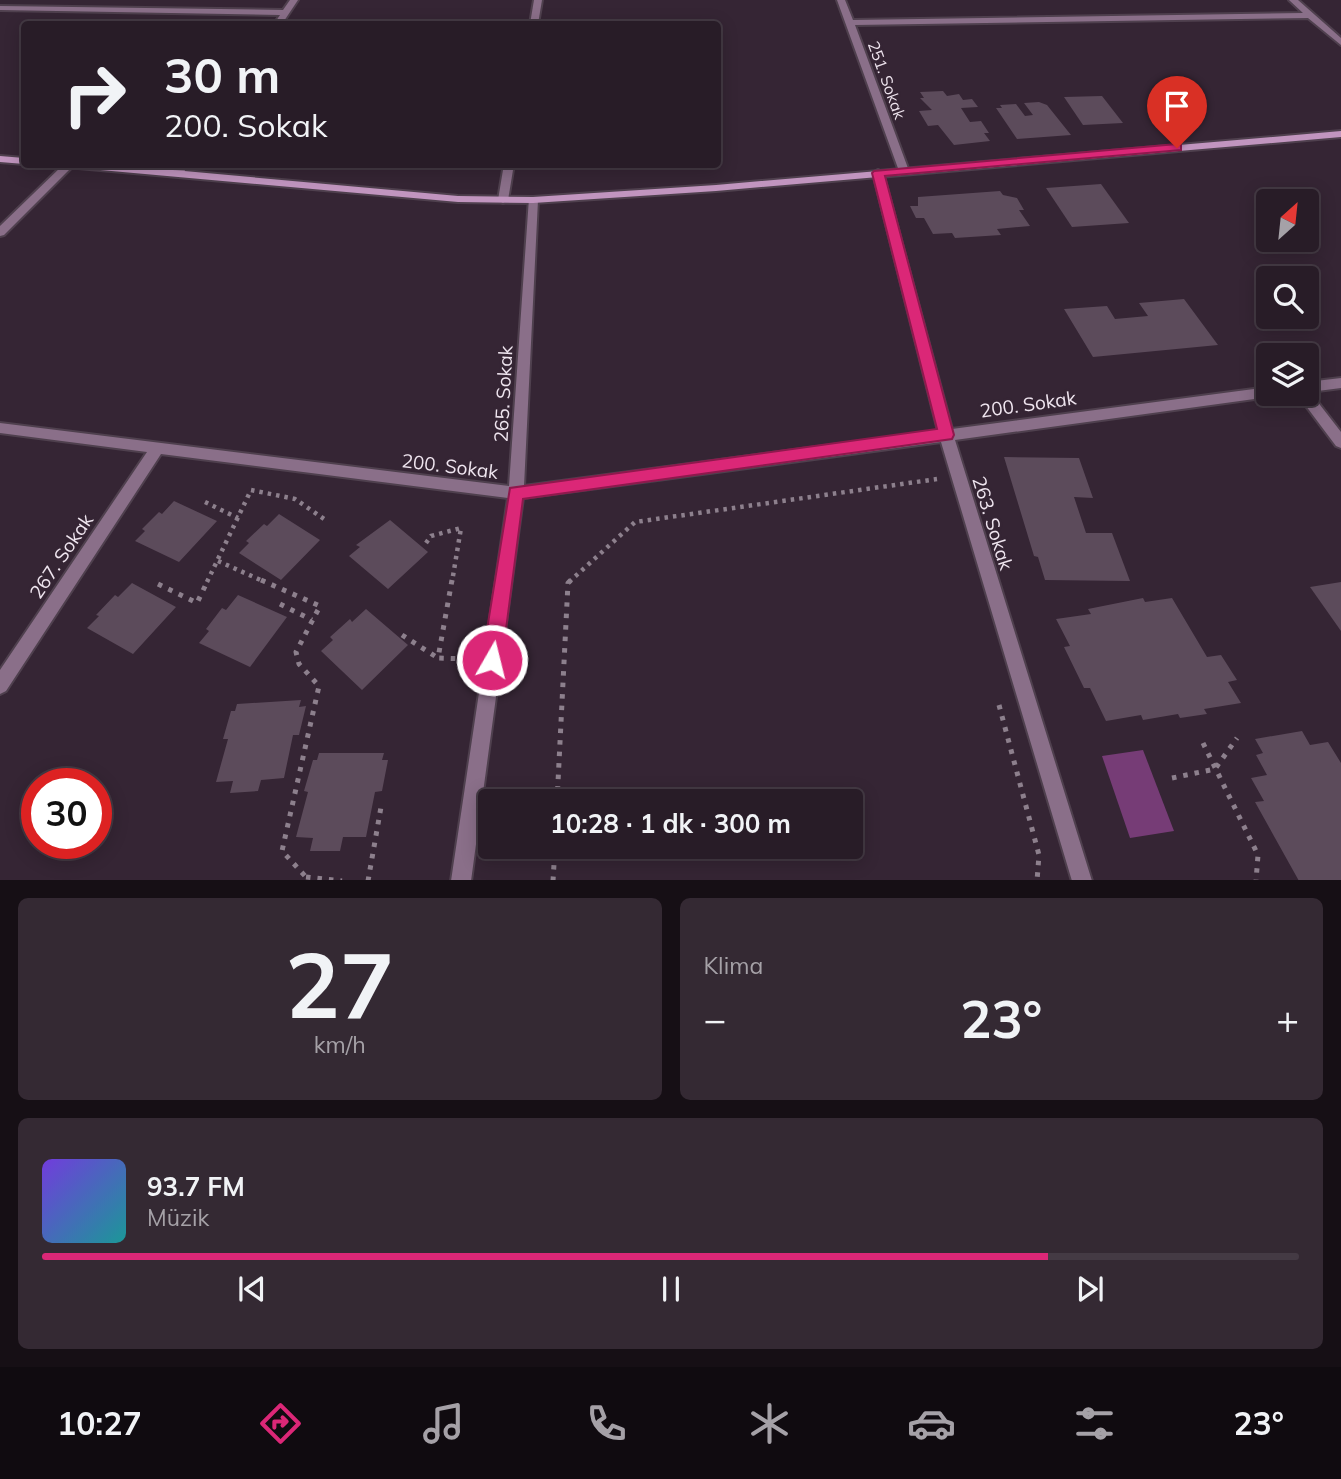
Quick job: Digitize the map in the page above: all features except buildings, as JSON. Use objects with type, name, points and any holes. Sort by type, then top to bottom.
[{"type":"street","points":[[280,21],[294,0]]},
{"type":"street","points":[[534,21],[538,0]]},
{"type":"street","name":"251. Sokak","points":[[841,0],[904,171]]},
{"type":"street","points":[[1293,0],[1341,42]]},
{"type":"street","points":[[0,8],[285,13]]},
{"type":"street","points":[[849,23],[1310,15]]},
{"type":"street","points":[[153,168],[458,199],[533,200],[716,188],[1341,134]]},
{"type":"street","points":[[0,159],[21,161]]},
{"type":"street","points":[[0,232],[65,168]]},
{"type":"street","points":[[503,200],[508,168]]},
{"type":"street","name":"263. Sokak","points":[[878,173],[946,435],[1082,880]]},
{"type":"street","name":"265. Sokak","points":[[461,880],[516,493],[533,200]]},
{"type":"street","points":[[1319,386],[1341,383]]},
{"type":"street","name":"200. Sokak","points":[[0,428],[156,450],[516,493],[1256,394]]},
{"type":"street","points":[[1313,406],[1341,442]]},
{"type":"street","name":"267. Sokak","points":[[0,685],[156,450]]},
{"type":"path","points":[[558,789],[568,583],[635,522],[939,478],[943,492]]},
{"type":"path","points":[[158,584],[197,603],[251,490],[295,499],[327,522]]},
{"type":"path","points":[[205,502],[238,518]]},
{"type":"path","points":[[426,543],[431,536],[461,528],[438,658]]},
{"type":"path","points":[[218,561],[320,606],[296,652],[299,664],[319,686],[282,851],[306,879],[342,880]]},
{"type":"path","points":[[280,604],[312,620]]},
{"type":"path","points":[[402,635],[438,658],[492,660]]},
{"type":"path","points":[[996,694],[1039,855],[1037,880]]},
{"type":"path","points":[[1171,778],[1215,769],[1237,738]]},
{"type":"path","points":[[1203,743],[1258,855],[1255,880]]},
{"type":"path","points":[[368,880],[381,807]]},
{"type":"path","points":[[553,880],[554,859]]},
{"type":"shaded area","points":[[1143,750],[1174,831],[1130,838],[1102,756]]},
{"type":"route","points":[[492,660],[516,493],[946,435],[878,173],[1177,148]]}]
